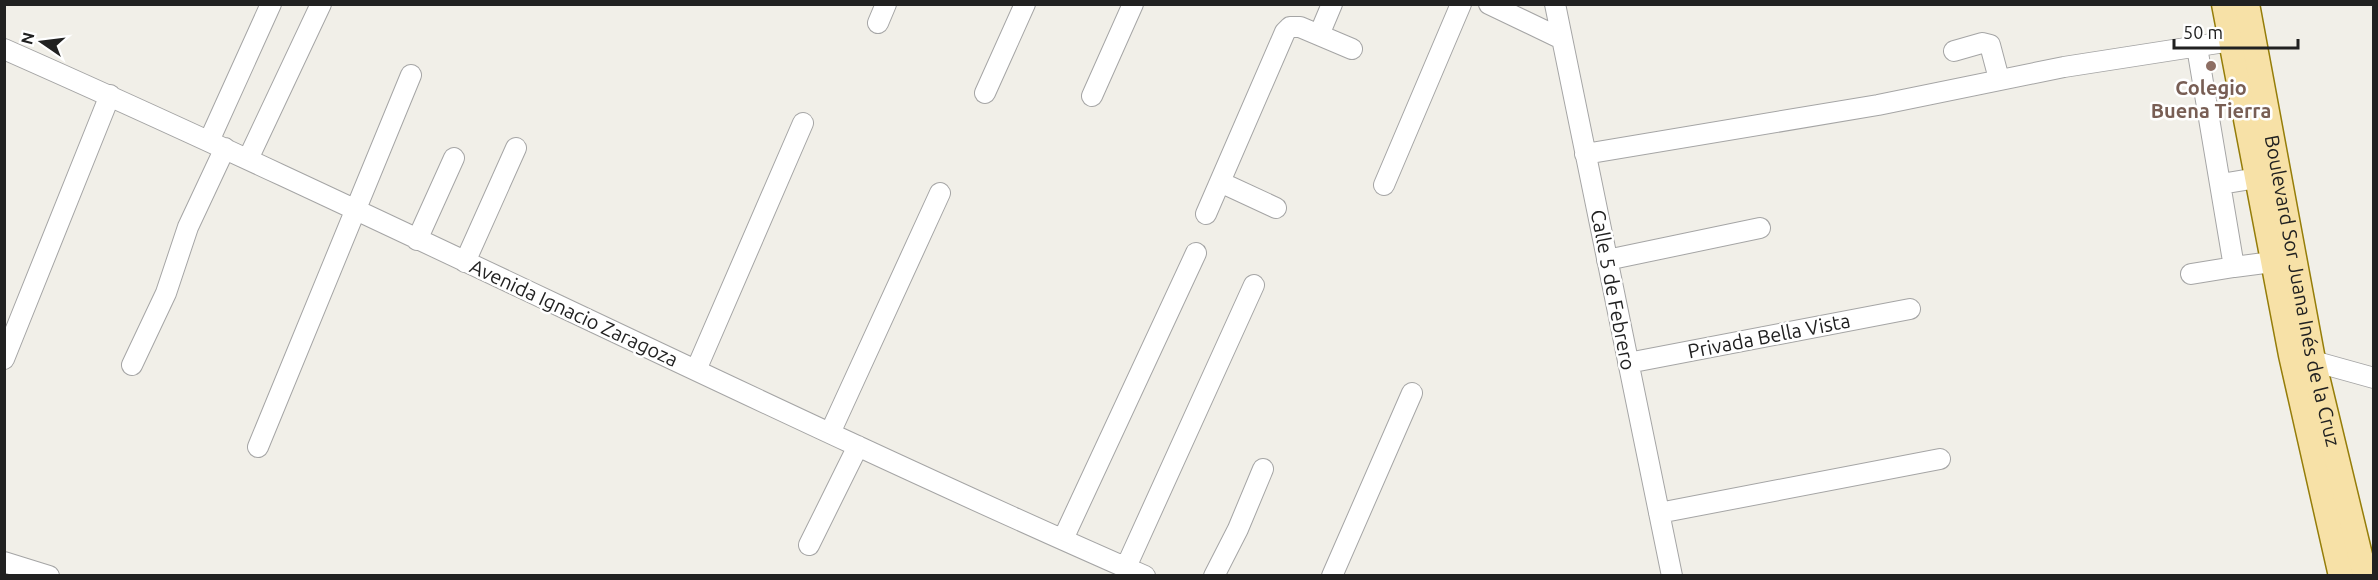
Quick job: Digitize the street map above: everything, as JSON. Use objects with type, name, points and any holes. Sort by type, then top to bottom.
[{"type":"main road","name":"Boulevard Sor Juana Inés de la Cruz","points":[[2224,4],[2272,262],[2365,576]]},
{"type":"main road","name":"Boulevard Sor Juana Inés de la Cruz","points":[[2247,4],[2302,357],[2341,576]]},
{"type":"street","points":[[132,365],[166,293],[217,145],[271,4]]},
{"type":"street","points":[[248,159],[321,4]]},
{"type":"street","points":[[878,23],[886,4]]},
{"type":"street","points":[[985,93],[1025,4]]},
{"type":"street","points":[[1092,96],[1133,4]]},
{"type":"street","points":[[1319,35],[1332,4]]},
{"type":"street","points":[[1384,185],[1461,4]]},
{"type":"street","points":[[1489,4],[1562,39]]},
{"type":"street","name":"Calle 5 de Febrero","points":[[1555,4],[1672,576]]},
{"type":"street","points":[[1206,214],[1285,32],[1290,27],[1295,27],[1352,49]]},
{"type":"street","points":[[1586,154],[1878,105],[1999,80],[2231,41]]},
{"type":"street","points":[[1954,51],[1982,43],[1990,45],[1999,80]]},
{"type":"street","points":[[2197,47],[2234,267]]},
{"type":"street","name":"Avenida Ignacio Zaragoza","points":[[4,49],[110,95],[858,446],[1145,576]]},
{"type":"street","points":[[258,447],[411,75]]},
{"type":"street","points":[[4,358],[110,95]]},
{"type":"street","points":[[696,370],[803,123]]},
{"type":"street","points":[[465,262],[516,148]]},
{"type":"street","points":[[417,240],[454,158]]},
{"type":"street","points":[[2221,184],[2257,178]]},
{"type":"street","points":[[1220,182],[1276,208]]},
{"type":"street","points":[[831,433],[940,193]]},
{"type":"street","points":[[1607,260],[1760,228]]},
{"type":"street","points":[[1063,539],[1196,254]]},
{"type":"street","points":[[2191,274],[2272,262]]},
{"type":"street","points":[[1126,567],[1254,285]]},
{"type":"street","name":"Privada Bella Vista","points":[[1628,363],[1910,309]]},
{"type":"street","points":[[2302,357],[2373,378]]},
{"type":"street","points":[[1332,576],[1412,393]]},
{"type":"street","points":[[809,545],[858,446]]},
{"type":"street","points":[[1659,513],[1941,459]]},
{"type":"street","points":[[1214,576],[1238,530],[1263,469]]},
{"type":"street","points":[[4,562],[49,576]]},
{"type":"place","name":"Colegio Buena Tierra","points":[[2211,66]]}]
